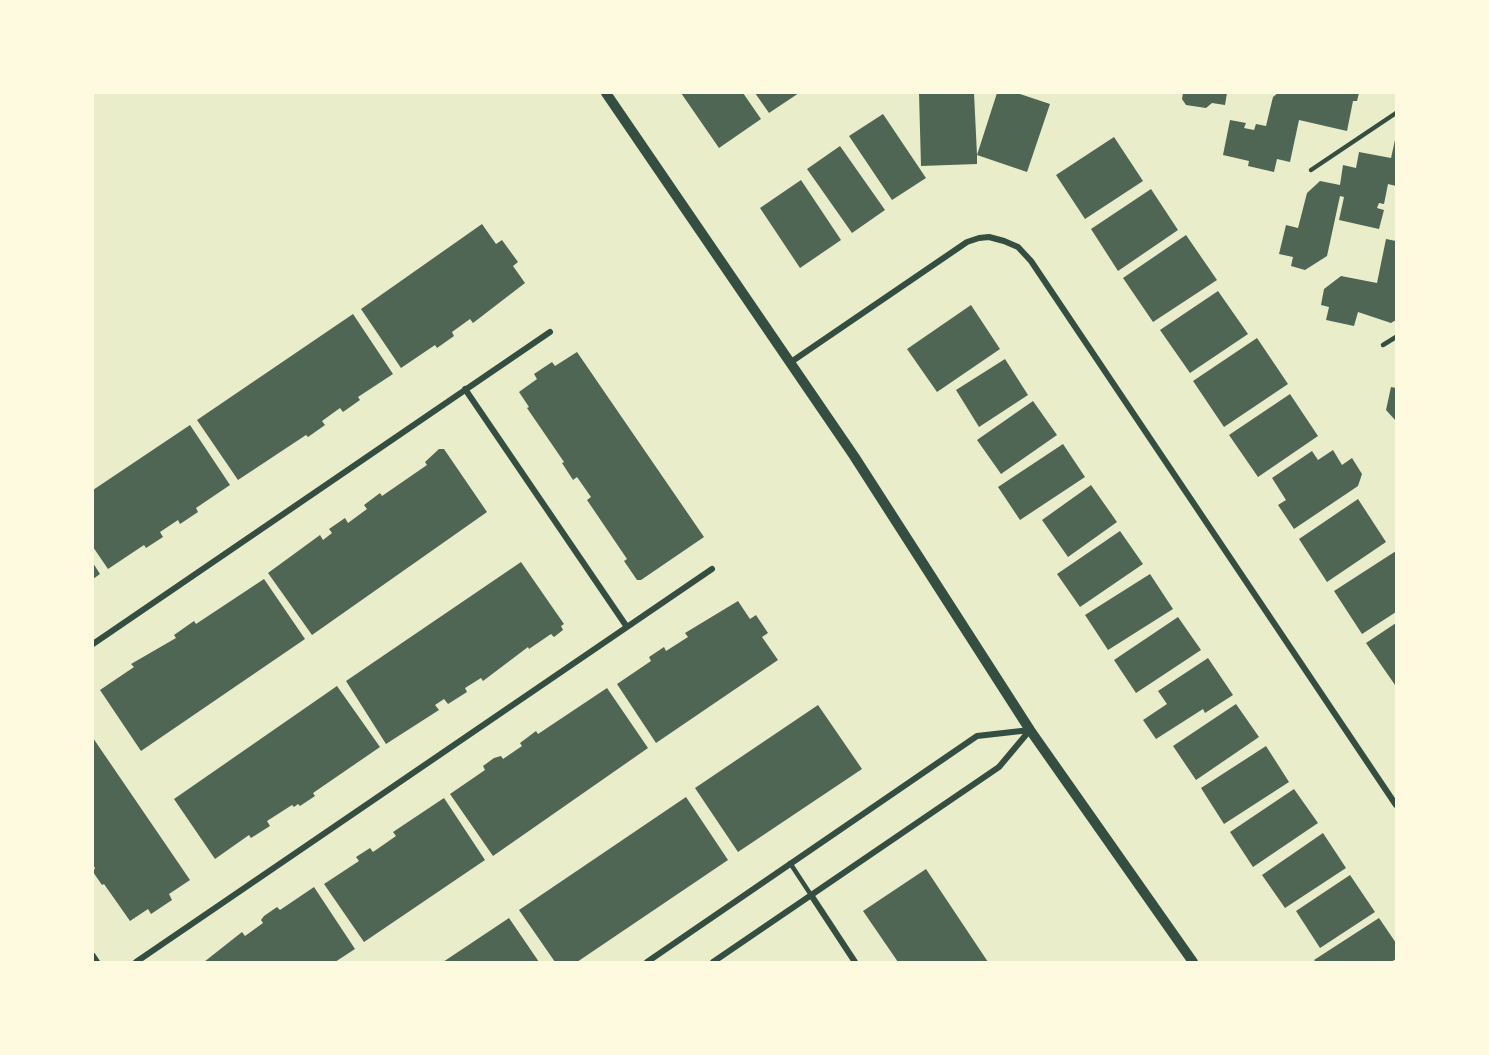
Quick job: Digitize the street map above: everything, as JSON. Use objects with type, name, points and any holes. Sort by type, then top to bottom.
[{"type":"street","points":[[606,93],[854,456],[1030,730],[1193,962]]},
{"type":"street","points":[[790,362],[967,242],[989,237],[1018,248],[1031,261],[1396,805]]},
{"type":"street","points":[[93,644],[550,332]]},
{"type":"street","points":[[465,389],[627,627]]},
{"type":"street","points":[[136,962],[712,569]]},
{"type":"street","points":[[647,962],[977,736],[1030,730]]},
{"type":"street","points":[[713,962],[999,767],[1030,730]]},
{"type":"street","points":[[811,895],[855,962]]},
{"type":"street","points":[[93,956],[97,962]]},
{"type":"lane","points":[[1311,170],[1396,113]]},
{"type":"lane","points":[[1383,345],[1396,337]]},
{"type":"lane","points":[[790,863],[811,895]]},
{"type":"building","points":[[681,93],[743,93],[761,119],[719,148]]},
{"type":"building","points":[[755,93],[799,93],[769,113]]},
{"type":"building","points":[[919,93],[974,93],[977,164],[921,166]]},
{"type":"building","points":[[997,93],[1017,93],[1050,104],[1027,172],[977,155]]},
{"type":"building","points":[[1183,93],[1227,93],[1225,105],[1212,103],[1206,108],[1186,105],[1182,99]]},
{"type":"building","points":[[1278,93],[1359,93],[1357,101],[1353,101],[1347,131],[1299,120],[1290,162],[1277,159],[1274,172],[1248,166],[1249,161],[1223,155],[1230,120],[1246,123],[1244,128],[1254,130],[1256,124],[1266,126],[1273,97]]},
{"type":"building","points":[[883,114],[926,178],[892,200],[849,136]]},
{"type":"building","points":[[1114,137],[1143,181],[1085,219],[1056,175]]},
{"type":"building","points":[[1395,140],[1396,186],[1388,184],[1384,204],[1379,203],[1377,208],[1384,210],[1379,229],[1339,220],[1344,197],[1340,196],[1327,256],[1305,270],[1291,266],[1293,257],[1279,254],[1286,225],[1298,228],[1307,193],[1320,181],[1340,185],[1343,165],[1356,168],[1359,152],[1391,158]]},
{"type":"building","points":[[840,146],[885,210],[852,233],[807,169]]},
{"type":"building","points":[[801,180],[841,240],[800,268],[760,208]]},
{"type":"building","points":[[1151,189],[1178,230],[1118,271],[1091,229]]},
{"type":"building","points":[[482,224],[496,244],[502,240],[518,262],[513,266],[525,283],[473,323],[470,319],[452,332],[454,336],[437,348],[435,345],[401,368],[361,309]]},
{"type":"building","points":[[1186,235],[1217,280],[1153,322],[1123,278]]},
{"type":"building","points":[[1386,239],[1396,241],[1396,320],[1391,323],[1358,312],[1354,326],[1326,320],[1329,307],[1321,305],[1324,289],[1341,276],[1377,283]]},
{"type":"building","points":[[1218,291],[1248,334],[1190,373],[1160,330]]},
{"type":"building","points":[[971,305],[1000,349],[937,392],[907,349]]},
{"type":"building","points":[[353,314],[393,374],[358,397],[360,400],[343,412],[340,408],[322,421],[325,425],[308,437],[306,435],[238,480],[197,420]]},
{"type":"building","points":[[1257,338],[1288,384],[1224,427],[1193,381]]},
{"type":"building","points":[[577,352],[704,537],[641,580],[637,580],[624,561],[627,559],[587,500],[591,497],[577,477],[573,480],[519,392],[537,379],[534,374],[552,362],[555,366]]},
{"type":"building","points":[[1005,359],[1028,395],[979,427],[956,390]]},
{"type":"building","points":[[1391,387],[1396,388],[1396,421],[1386,410]]},
{"type":"building","points":[[1290,394],[1318,436],[1258,477],[1229,435]]},
{"type":"building","points":[[1033,401],[1057,435],[1001,474],[977,440]]},
{"type":"building","points":[[190,425],[230,485],[196,508],[198,512],[180,524],[178,520],[160,532],[163,537],[146,548],[144,545],[108,569],[93,547],[93,490]]},
{"type":"building","points":[[1063,444],[1085,477],[1020,520],[998,487]]},
{"type":"building","points":[[439,449],[444,449],[487,512],[312,635],[268,573],[320,535],[323,540],[332,533],[329,529],[345,518],[348,523],[367,509],[364,505],[380,493],[382,496],[427,465],[425,462]]},
{"type":"building","points":[[1333,450],[1342,465],[1352,458],[1362,474],[1358,486],[1294,529],[1278,505],[1286,500],[1272,478],[1312,451],[1318,460]]},
{"type":"building","points":[[1091,485],[1117,522],[1068,557],[1042,520]]},
{"type":"building","points":[[1358,499],[1386,542],[1327,582],[1299,539]]},
{"type":"building","points":[[1120,531],[1143,564],[1080,607],[1057,574]]},
{"type":"building","points":[[1396,551],[1396,612],[1362,634],[1334,591]]},
{"type":"building","points":[[521,562],[564,624],[561,626],[563,630],[554,637],[551,634],[529,649],[528,647],[483,681],[481,678],[465,688],[467,692],[448,704],[444,699],[435,705],[439,710],[386,744],[346,681]]},
{"type":"building","points":[[93,563],[100,574],[93,579]]},
{"type":"building","points":[[1150,574],[1173,609],[1108,650],[1085,615]]},
{"type":"building","points":[[264,579],[305,639],[141,751],[100,690],[134,667],[131,664],[176,638],[174,635],[194,621],[196,624]]},
{"type":"building","points":[[738,601],[750,619],[756,615],[768,633],[762,637],[778,660],[656,743],[617,684],[651,661],[649,657],[664,647],[666,651],[688,637],[685,633]]},
{"type":"building","points":[[1178,617],[1201,650],[1136,693],[1114,660]]},
{"type":"building","points":[[1396,623],[1396,684],[1395,685],[1366,643]]},
{"type":"building","points":[[1208,658],[1233,695],[1205,713],[1203,709],[1156,739],[1143,720],[1167,704],[1158,691]]},
{"type":"building","points":[[337,686],[380,747],[313,793],[315,796],[300,806],[292,805],[267,821],[270,826],[251,838],[249,835],[215,859],[174,799]]},
{"type":"building","points":[[607,688],[648,748],[493,856],[450,794],[485,770],[483,766],[494,758],[501,756],[503,759],[522,746],[520,743],[536,731],[538,734]]},
{"type":"building","points":[[1236,704],[1259,737],[1196,780],[1173,746]]},
{"type":"building","points":[[818,705],[862,769],[738,852],[695,788]]},
{"type":"building","points":[[93,738],[190,880],[169,894],[172,900],[151,914],[148,909],[130,921],[93,872],[95,868],[93,865]]},
{"type":"building","points":[[1266,746],[1289,782],[1224,824],[1201,788]]},
{"type":"building","points":[[1294,789],[1318,823],[1253,867],[1230,832]]},
{"type":"building","points":[[686,797],[728,860],[577,962],[555,962],[519,910]]},
{"type":"building","points":[[444,798],[485,860],[364,942],[324,884],[359,861],[356,857],[370,848],[373,852],[396,836],[393,832]]},
{"type":"building","points":[[1323,833],[1346,868],[1285,908],[1262,875]]},
{"type":"building","points":[[926,869],[988,962],[898,962],[863,911]]},
{"type":"building","points":[[1350,875],[1375,912],[1320,948],[1296,911]]},
{"type":"building","points":[[314,887],[355,949],[335,962],[204,962],[242,932],[245,936],[263,923],[261,920],[264,916],[277,907],[280,910]]},
{"type":"building","points":[[509,918],[539,962],[443,962]]},
{"type":"building","points":[[1379,918],[1396,943],[1396,959],[1391,962],[1316,962],[1314,960]]}]
